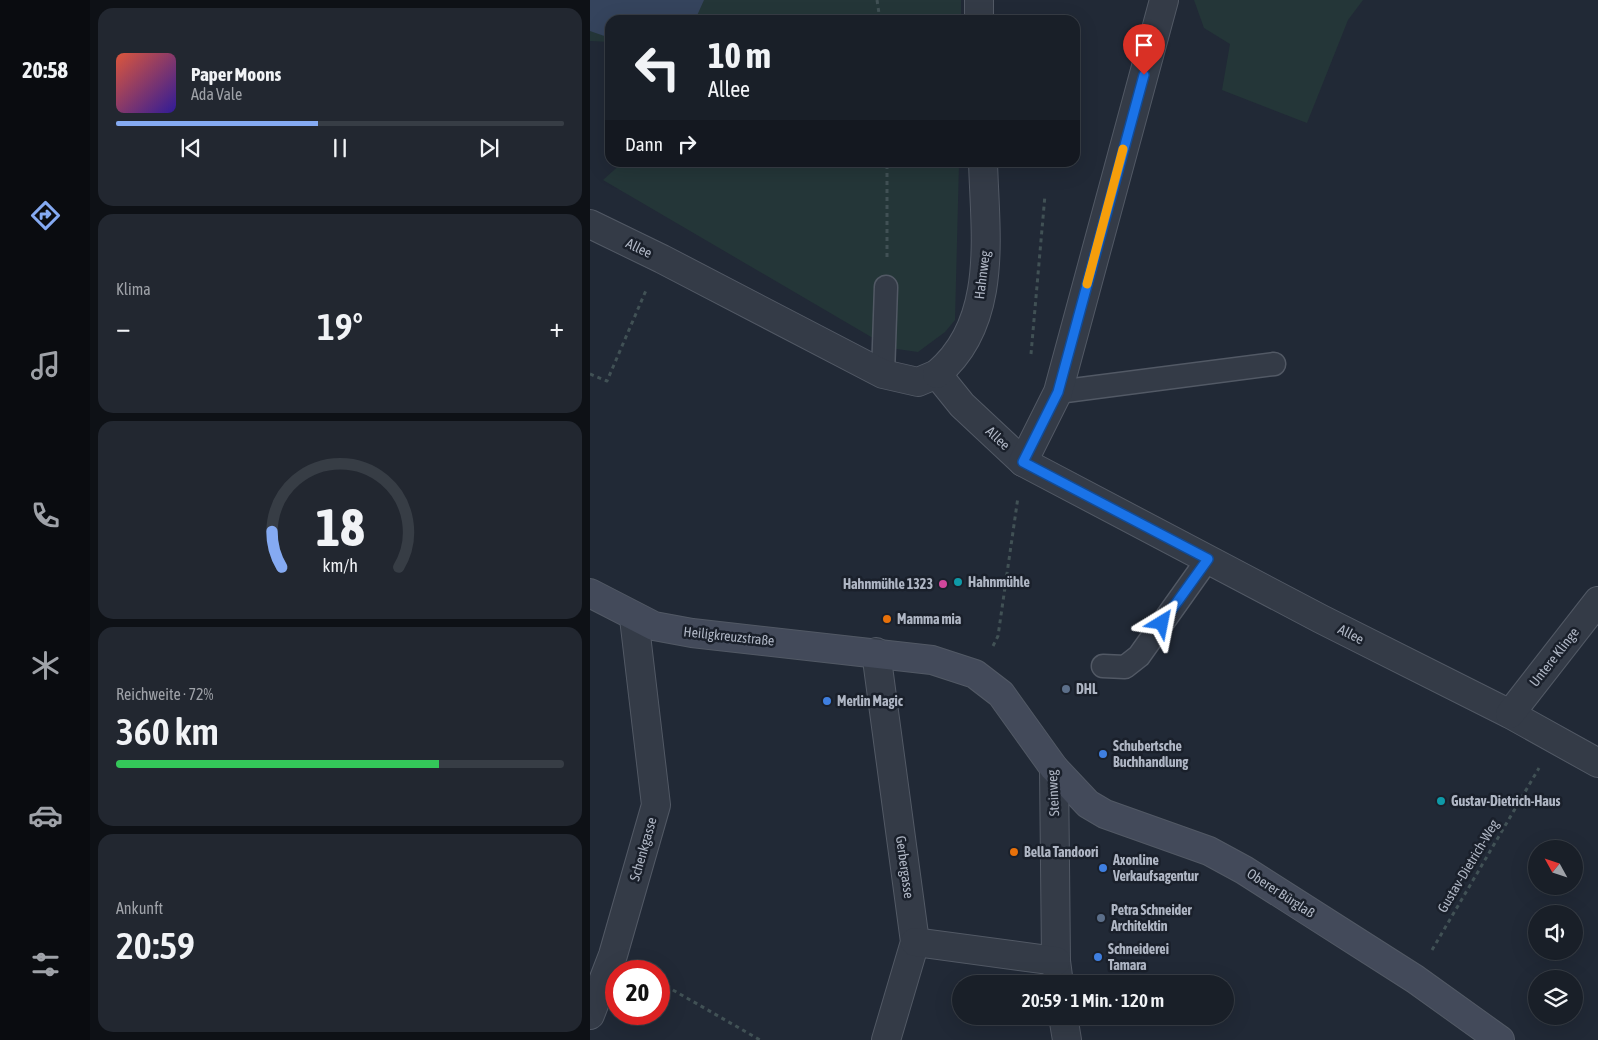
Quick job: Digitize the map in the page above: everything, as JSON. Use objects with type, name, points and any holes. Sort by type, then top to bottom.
[{"type":"street","points":[[979,0],[979,15]]},
{"type":"street","points":[[1023,462],[1058,392],[1164,0]]},
{"type":"street","name":"Hahnweg","points":[[938,374],[954,360],[970,334],[983,292],[986,246],[983,167]]},
{"type":"street","name":"Allee","points":[[590,224],[662,259],[883,374],[918,382],[938,374],[962,405],[1023,462],[1321,619],[1510,714],[1598,763]]},
{"type":"street","name":"Heiligkreuzstraße","points":[[590,594],[634,618],[654,626],[692,633],[876,652]]},
{"type":"street","name":"Untere Klinge","points":[[1510,714],[1598,601]]},
{"type":"street","name":"Schenkgasse","points":[[590,1015],[613,955],[656,805],[634,618]]},
{"type":"street","name":"Steinweg","points":[[876,652],[932,660],[975,674],[1001,694],[1054,768],[1057,972]]},
{"type":"street","name":"Gerbergasse","points":[[876,652],[915,942]]},
{"type":"street","name":"Oberer Bürglaß","points":[[1054,768],[1088,804],[1105,814],[1126,819],[1209,851],[1230,862],[1415,979],[1500,1040]]},
{"type":"street","points":[[886,1040],[915,942],[1057,972]]},
{"type":"street","points":[[1064,1025],[1067,1040]]},
{"type":"lane","points":[[883,374],[886,287]]},
{"type":"lane","points":[[1058,392],[1274,364]]},
{"type":"lane","points":[[1104,666],[1125,667],[1139,656],[1208,559]]},
{"type":"path","points":[[877,0],[879,15]]},
{"type":"path","points":[[886,287],[887,167]]},
{"type":"path","points":[[1031,361],[1045,195]]},
{"type":"path","points":[[590,374],[607,381],[640,301]]},
{"type":"path","points":[[975,674],[998,636],[1023,462]]},
{"type":"path","name":"Gustav-Dietrich-Weg","points":[[1415,979],[1556,739]]},
{"type":"path","points":[[670,988],[760,1040]]},
{"type":"shaded area","points":[[590,0],[961,0],[961,15],[605,15],[605,42],[590,41]]},
{"type":"shaded area","points":[[1194,0],[1363,0],[1348,20],[1307,123],[1222,90],[1230,44],[1204,28]]},
{"type":"shaded area","points":[[617,167],[959,167],[955,320],[945,332],[918,352],[890,348],[603,180]]},
{"type":"water","points":[[590,0],[704,0],[697,15],[605,15],[605,36],[590,31]]},
{"type":"slow traffic","points":[[1087,284],[1123,149]]},
{"type":"place","name":"Hahnmühle","points":[[958,582]]},
{"type":"place","name":"Hahnmühle 1323","points":[[943,584]]},
{"type":"place","name":"Mamma mia","points":[[887,619]]},
{"type":"place","name":"DHL","points":[[1066,689]]},
{"type":"place","name":"Merlin Magic","points":[[827,701]]},
{"type":"place","name":"Schubertsche Buchhandlung","points":[[1103,754]]},
{"type":"place","name":"Gustav-Dietrich-Haus","points":[[1441,801]]},
{"type":"place","name":"Bella Tandoori","points":[[1014,852]]},
{"type":"place","name":"Axonline Verkaufsagentur","points":[[1103,868]]},
{"type":"place","name":"Petra Schneider Architektin","points":[[1101,918]]},
{"type":"place","name":"Schneiderei Tamara","points":[[1098,957]]},
{"type":"route","points":[[1144,75],[1058,392],[1023,462],[1208,559],[1162,623]]}]
